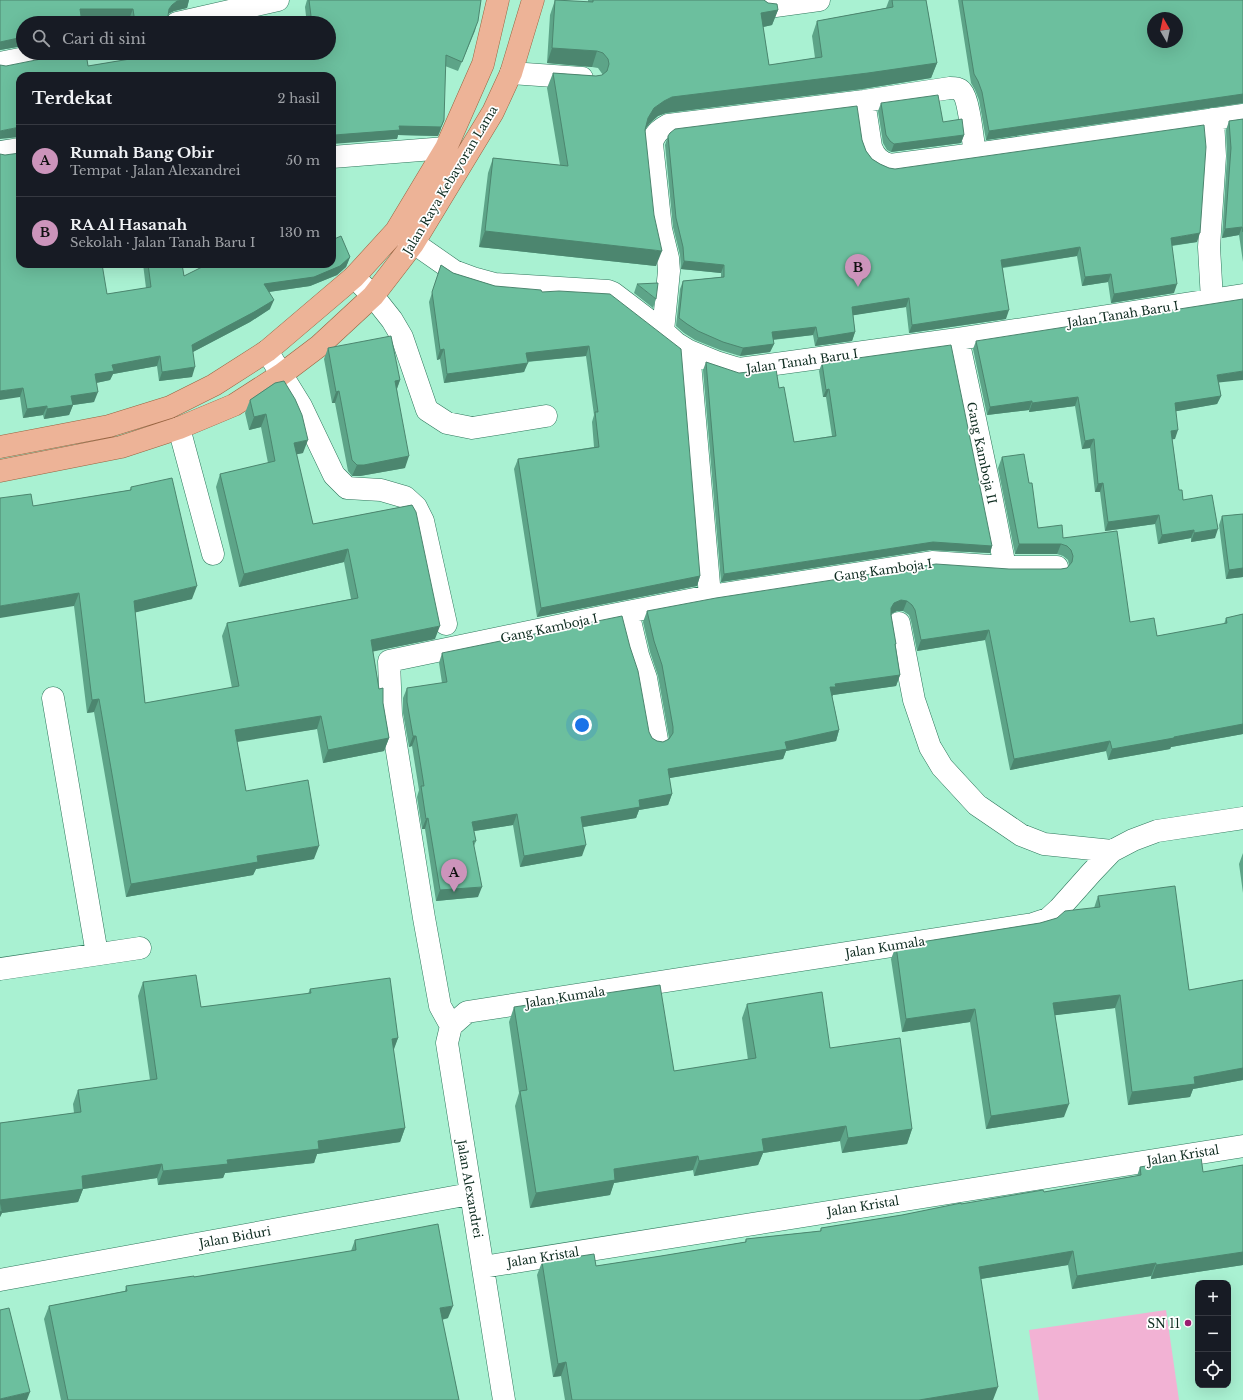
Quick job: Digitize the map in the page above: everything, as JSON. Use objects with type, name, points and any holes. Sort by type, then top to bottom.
[{"type":"main road","name":"Jalan Raya Kebayoran Lama","points":[[7,446],[109,426],[170,407],[214,385],[267,351],[354,278],[396,231],[446,148],[483,64],[498,0]]},
{"type":"main road","name":"Jalan Raya Kebayoran Lama","points":[[10,469],[121,447],[179,428],[234,404],[282,374],[319,346],[373,296],[413,244],[493,112],[511,73],[533,0]]},
{"type":"main road","points":[[7,446],[10,469]]},
{"type":"street","points":[[208,16],[278,0]]},
{"type":"street","points":[[768,7],[819,0]]},
{"type":"street","points":[[0,63],[16,60]]},
{"type":"street","points":[[511,73],[591,79]]},
{"type":"street","points":[[662,331],[670,271],[661,229],[652,144],[654,137],[660,129],[668,125],[864,101],[950,88],[961,91],[966,100],[975,154]]},
{"type":"street","points":[[864,101],[873,153],[882,162],[890,165],[1243,115]]},
{"type":"street","points":[[1212,300],[1209,247],[1216,156],[1213,119]]},
{"type":"street","points":[[336,157],[446,148]]},
{"type":"street","points":[[0,152],[16,150]]},
{"type":"street","name":"Jalan Tanah Baru I","points":[[396,231],[454,271],[494,284],[608,291],[618,296],[676,343],[689,351],[736,369],[958,339],[1243,295]]},
{"type":"street","points":[[354,278],[373,296],[392,320],[402,337],[427,410],[447,423],[472,428],[546,416]]},
{"type":"street","name":"Gang Kamboja II","points":[[958,339],[990,485],[1005,567]]},
{"type":"street","points":[[267,351],[301,406],[334,475],[347,488],[381,490],[404,497],[416,507],[423,521],[446,624]]},
{"type":"street","points":[[689,351],[710,596]]},
{"type":"street","points":[[179,428],[212,554]]},
{"type":"street","name":"Gang Kamboja I","points":[[451,1026],[440,1006],[430,944],[424,918],[391,714],[389,661],[710,596],[932,562],[1005,567],[1057,567]]},
{"type":"street","points":[[628,612],[638,655],[646,678],[657,740]]},
{"type":"street","points":[[899,623],[914,700],[930,747],[942,767],[977,805],[1021,835],[1044,844],[1112,851]]},
{"type":"street","points":[[53,698],[96,954]]},
{"type":"street","name":"Jalan Kumala","points":[[451,1026],[467,1012],[1033,924],[1048,919],[1112,851],[1132,840],[1157,831],[1243,818]]},
{"type":"street","points":[[0,969],[140,948]]},
{"type":"street","name":"Jalan Alexandrei","points":[[451,1026],[447,1043],[504,1400]]},
{"type":"street","name":"Jalan Kristal","points":[[483,1267],[1243,1146]]},
{"type":"street","name":"Jalan Biduri","points":[[0,1280],[470,1194]]},
{"type":"shaded area","points":[[1166,1310],[1179,1400],[1039,1400],[1029,1330]]},
{"type":"building","points":[[0,0],[183,0],[177,1],[172,5],[169,9],[168,16],[134,16],[133,9],[80,9],[81,16],[16,16],[16,39],[0,42]]},
{"type":"building","points":[[309,0],[481,0],[478,21],[462,62],[446,55],[444,120],[441,127],[399,126],[400,130],[336,135],[336,72],[16,72],[16,128],[0,131],[0,65],[6,66],[36,60],[87,60],[88,66],[124,60],[336,60],[336,16],[311,16]]},
{"type":"building","points":[[555,0],[593,2],[593,0],[764,0],[768,3],[777,4],[778,10],[761,13],[769,65],[822,57],[817,21],[893,7],[892,0],[926,0],[937,63],[672,97],[664,101],[654,108],[648,118],[645,130],[654,215],[662,251],[485,231],[493,158],[568,166],[553,73],[596,76],[602,75],[607,71],[609,64],[608,59],[603,53],[597,51],[552,48]]},
{"type":"building","points":[[962,0],[1243,0],[1243,94],[989,131],[982,92],[974,74]]},
{"type":"building","points":[[938,95],[943,122],[962,119],[964,135],[894,144],[890,141],[886,135],[881,103]]},
{"type":"building","points":[[857,106],[862,140],[866,151],[872,159],[880,164],[895,169],[1204,125],[1206,147],[1200,233],[1171,238],[1177,284],[1114,294],[1111,274],[1085,277],[1080,247],[1001,260],[1009,310],[912,325],[909,298],[852,307],[855,332],[818,338],[816,327],[772,332],[774,344],[743,348],[723,342],[698,331],[679,318],[683,281],[724,277],[724,265],[684,261],[683,247],[676,218],[668,136],[670,133],[675,129]]},
{"type":"building","points":[[1243,119],[1243,232],[1242,227],[1225,229],[1231,148],[1229,121]]},
{"type":"building","points":[[0,154],[16,154],[16,268],[103,268],[107,294],[151,287],[149,268],[183,268],[184,276],[200,268],[335,268],[314,277],[264,284],[274,300],[192,345],[195,367],[162,372],[160,356],[112,365],[114,371],[95,374],[98,392],[71,396],[73,405],[47,409],[47,406],[27,409],[23,388],[0,391]]},
{"type":"building","points":[[341,236],[350,257],[336,268],[336,238]]},
{"type":"building","points":[[441,265],[453,273],[495,286],[541,290],[542,292],[559,291],[610,294],[681,349],[700,576],[541,608],[518,459],[599,447],[595,412],[598,412],[589,346],[526,353],[528,363],[447,374],[444,349],[440,350],[432,292]]},
{"type":"building","points":[[658,283],[656,299],[637,284]]},
{"type":"building","points":[[1243,299],[1243,371],[1217,375],[1221,396],[1175,403],[1178,430],[1171,431],[1179,490],[1182,490],[1183,500],[1212,495],[1218,529],[1194,533],[1194,530],[1162,535],[1159,515],[1108,522],[1103,483],[1098,484],[1094,439],[1085,441],[1078,397],[1032,403],[1032,401],[990,407],[976,341]]},
{"type":"building","points":[[391,336],[400,380],[395,381],[409,456],[357,465],[352,460],[339,391],[336,392],[328,348]]},
{"type":"building","points":[[951,345],[992,546],[933,542],[724,574],[706,362],[739,373],[776,369],[779,388],[784,387],[794,442],[836,436],[829,389],[826,390],[822,363]]},
{"type":"building","points":[[284,381],[295,399],[302,415],[308,440],[294,443],[313,524],[412,505],[416,512],[440,626],[371,640],[379,689],[383,688],[383,703],[389,738],[328,750],[321,716],[235,730],[246,791],[308,780],[319,846],[257,856],[258,862],[131,884],[99,699],[92,700],[79,593],[0,606],[0,498],[31,494],[33,506],[131,490],[131,487],[172,478],[197,586],[134,601],[145,703],[239,686],[227,623],[358,598],[348,549],[244,574],[220,474],[275,461],[266,414],[254,417],[250,400],[275,383]]},
{"type":"building","points":[[1024,454],[1029,483],[1032,483],[1038,528],[1062,525],[1063,538],[1117,531],[1130,622],[1154,618],[1157,636],[1227,623],[1226,618],[1243,614],[1243,724],[1112,749],[1110,741],[1014,759],[989,630],[921,640],[915,610],[907,601],[901,600],[894,603],[891,608],[900,675],[835,684],[836,687],[830,687],[839,730],[785,742],[787,749],[668,769],[672,794],[639,800],[640,807],[581,817],[586,845],[524,856],[517,814],[472,822],[476,841],[473,841],[482,887],[440,890],[428,818],[426,819],[421,786],[424,786],[416,736],[413,736],[407,702],[407,688],[447,682],[442,653],[622,616],[638,671],[649,732],[652,738],[663,742],[669,739],[673,733],[673,727],[662,665],[654,641],[647,611],[716,598],[936,564],[1009,569],[1067,568],[1072,562],[1073,556],[1071,550],[1067,546],[1061,544],[1019,544],[1002,457]]},
{"type":"building","points":[[1243,514],[1243,568],[1229,570],[1222,516]]},
{"type":"building","points":[[1175,886],[1189,990],[1243,980],[1243,1068],[1194,1077],[1195,1084],[1132,1092],[1120,995],[1053,1003],[1069,1104],[991,1116],[975,1009],[906,1019],[896,946],[1040,923],[1057,918],[1065,911],[1100,907],[1098,896]]},
{"type":"building","points":[[196,975],[201,1007],[311,993],[310,989],[390,978],[398,1038],[392,1039],[405,1128],[318,1141],[319,1149],[227,1160],[228,1164],[163,1171],[162,1164],[82,1176],[83,1189],[0,1200],[0,1123],[81,1112],[78,1090],[157,1079],[143,982]]},
{"type":"building","points":[[660,985],[674,1071],[756,1058],[747,1004],[822,992],[830,1048],[900,1038],[912,1129],[848,1138],[846,1126],[762,1139],[764,1151],[699,1161],[698,1156],[614,1169],[615,1180],[536,1193],[520,1091],[527,1090],[514,1007]]},
{"type":"building","points":[[1201,1157],[1203,1172],[1243,1165],[1243,1252],[1156,1265],[1156,1263],[1077,1276],[1073,1251],[979,1267],[998,1387],[919,1400],[572,1400],[566,1362],[558,1364],[542,1262],[594,1254],[596,1266],[746,1242],[746,1239],[821,1231],[821,1228],[902,1215],[961,1203],[1043,1190],[1044,1192],[1141,1175],[1140,1167]]},
{"type":"building","points":[[0,1200],[2,1211],[0,1212]]},
{"type":"building","points":[[438,1224],[453,1306],[440,1308],[459,1400],[68,1400],[49,1306],[127,1291],[126,1286],[194,1277],[356,1250],[355,1240]]},
{"type":"building","points":[[9,1308],[30,1392],[0,1399],[0,1310]]},
{"type":"place","name":"RA Al Hasanah","points":[[858,287]]},
{"type":"place","name":"Rumah Bang Obir","points":[[454,892]]},
{"type":"place","name":"SN 11","points":[[1188,1323]]}]
